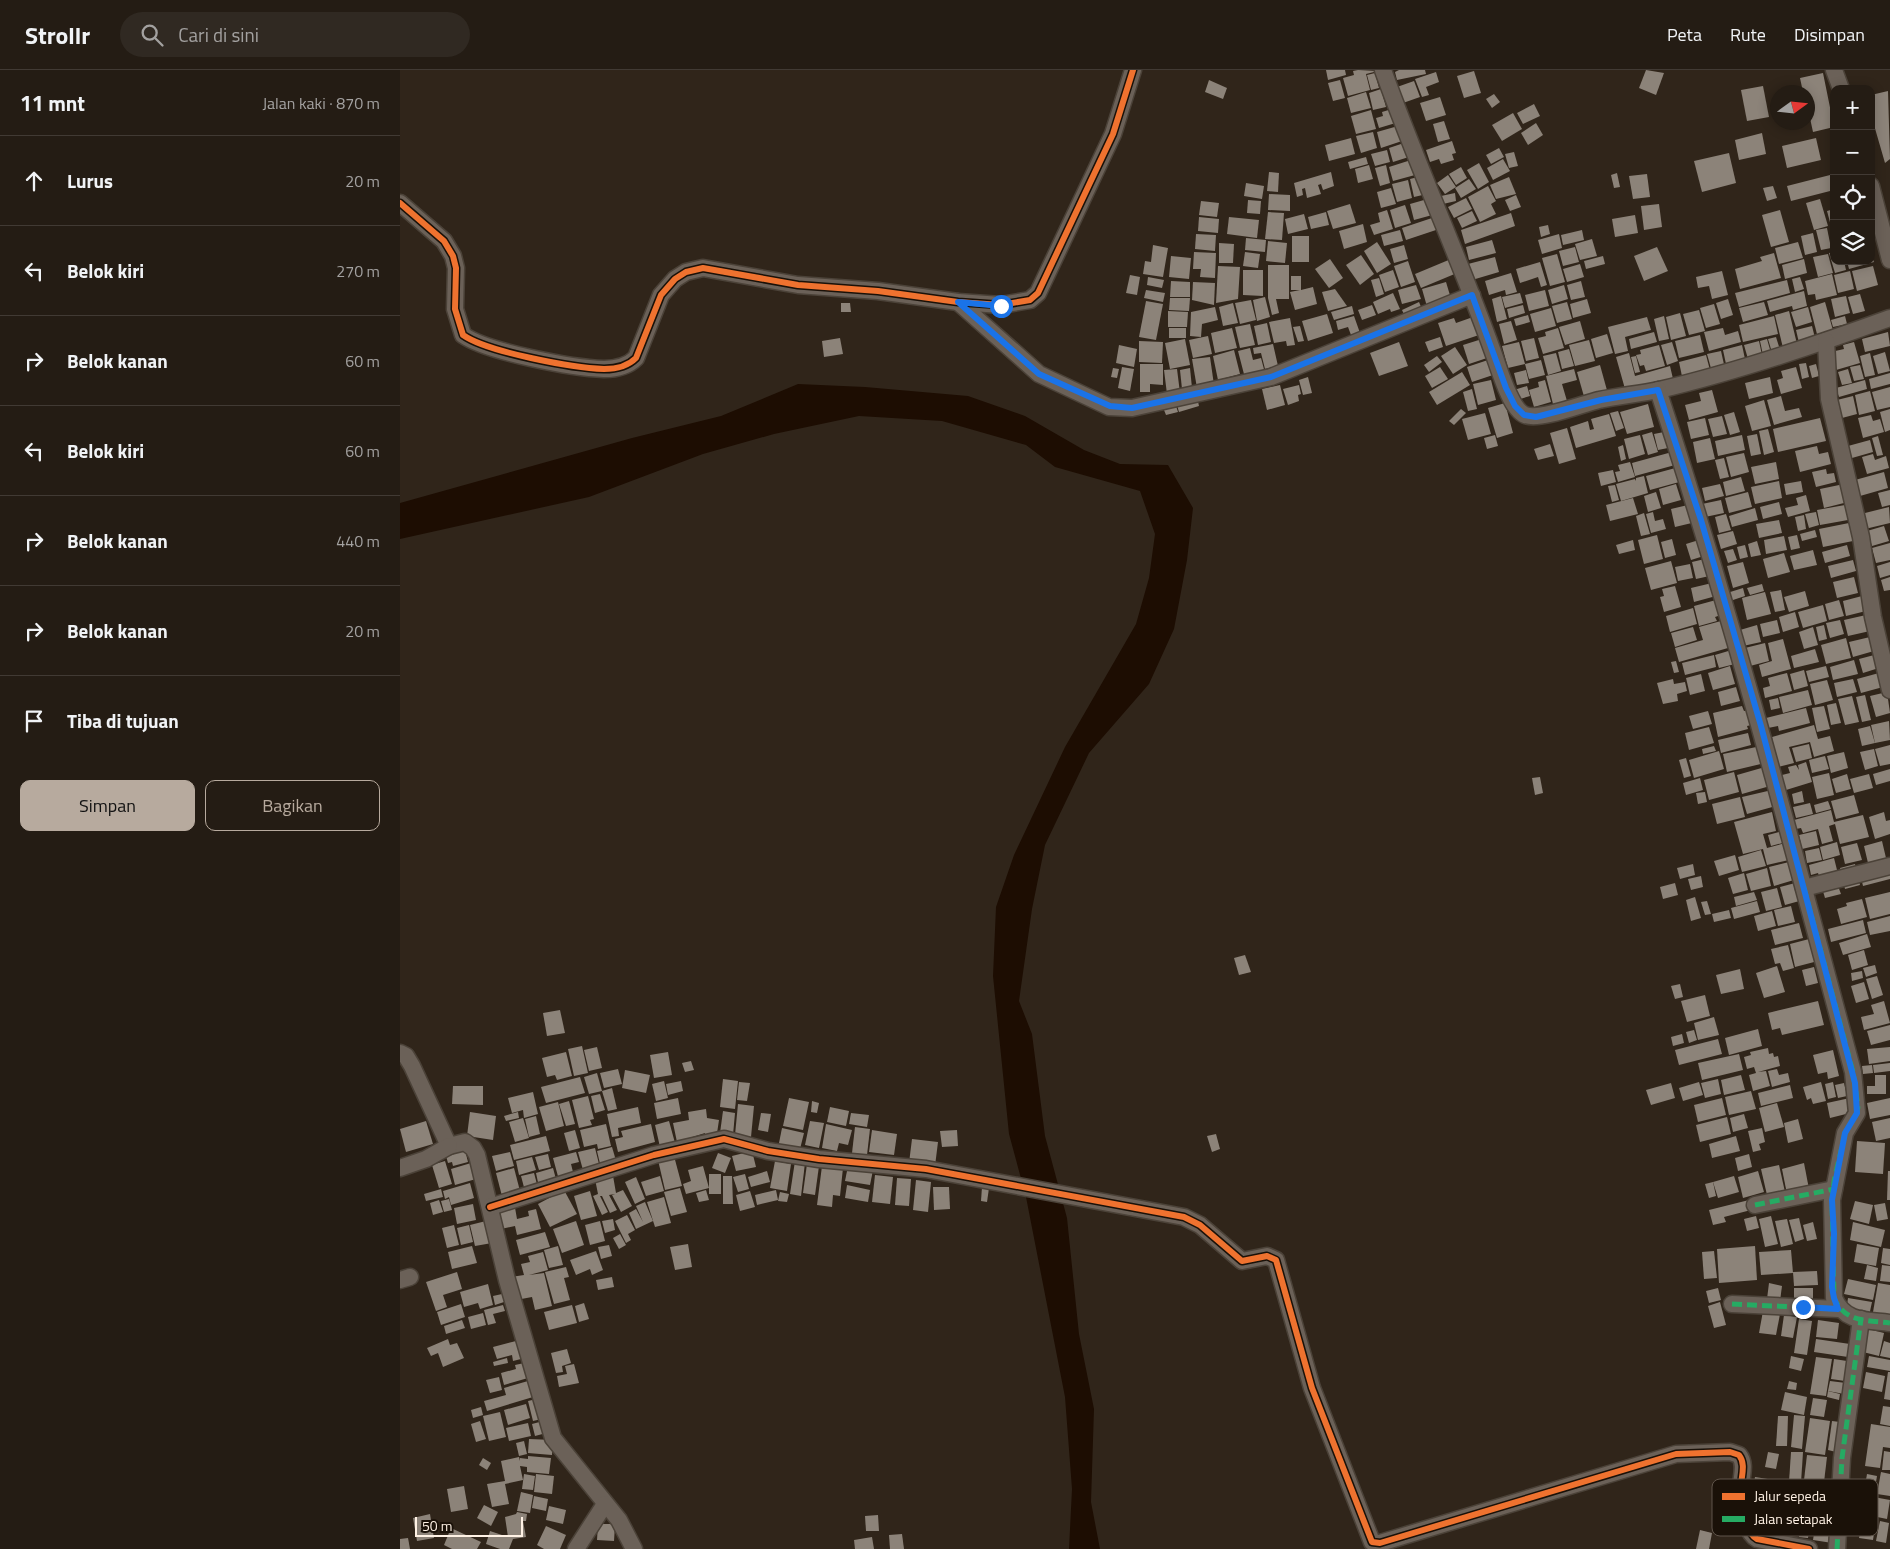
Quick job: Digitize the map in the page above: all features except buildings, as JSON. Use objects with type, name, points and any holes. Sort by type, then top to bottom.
[{"type":"street","points":[[400,203],[444,241],[453,256],[456,268],[455,309],[463,335],[482,345],[549,361],[605,369],[630,363],[636,358],[661,295],[674,279],[686,272],[703,268],[798,285],[878,291],[1001,306],[1030,300],[1038,293],[1113,134],[1133,70]]},
{"type":"street","points":[[1383,70],[1419,166],[1472,295],[1506,388],[1515,406],[1524,415],[1536,417],[1601,400],[1658,390],[1826,341],[1890,318]]},
{"type":"street","points":[[1834,70],[1840,85]]},
{"type":"street","points":[[1875,202],[1890,260]]},
{"type":"street","points":[[958,302],[1039,374],[1110,406],[1132,408],[1271,377],[1472,295]]},
{"type":"street","points":[[1826,341],[1829,399],[1861,537],[1873,617],[1890,690]]},
{"type":"street","points":[[1658,390],[1701,520],[1761,726],[1854,1072],[1857,1092],[1857,1113],[1845,1133],[1834,1188],[1832,1287],[1838,1309]]},
{"type":"street","points":[[1804,888],[1890,866]]},
{"type":"street","points":[[400,1053],[406,1056],[412,1066],[449,1146]]},
{"type":"street","points":[[490,1208],[654,1155],[724,1139],[768,1151],[819,1159],[926,1169],[1193,1220],[1242,1261],[1268,1256],[1276,1260],[1312,1388],[1372,1542],[1380,1543],[1676,1454],[1730,1452],[1739,1455],[1743,1463],[1742,1479]]},
{"type":"street","points":[[400,1168],[426,1159],[449,1146],[464,1142],[473,1148],[477,1156],[507,1280],[553,1438],[618,1520],[634,1549]]},
{"type":"street","points":[[1755,1205],[1834,1188]]},
{"type":"street","points":[[1732,1304],[1838,1309],[1852,1318],[1890,1323]]},
{"type":"street","points":[[1841,1479],[1861,1319]]},
{"type":"street","points":[[576,1549],[606,1504]]},
{"type":"street","points":[[1752,1536],[1757,1540],[1777,1546],[1809,1549]]},
{"type":"street","points":[[1837,1549],[1838,1536]]},
{"type":"shaded area","points":[[798,384],[865,387],[968,396],[1025,416],[1084,450],[1120,464],[1168,465],[1193,508],[1187,560],[1174,629],[1149,684],[1089,753],[1045,845],[1032,909],[1019,1001],[1032,1034],[1045,1136],[1067,1218],[1079,1334],[1094,1409],[1091,1502],[1100,1549],[1069,1549],[1072,1489],[1065,1397],[1026,1197],[1009,1134],[993,976],[996,907],[1014,855],[1065,747],[1136,624],[1149,578],[1155,534],[1140,491],[1055,467],[1026,445],[942,421],[859,416],[774,434],[703,454],[589,497],[400,539],[400,503],[632,438],[721,416]]},
{"type":"marked path","points":[[1804,888],[1853,1072],[1858,1106],[1857,1113],[1845,1133],[1834,1181],[1832,1200],[1834,1298],[1844,1312],[1850,1316],[1858,1319],[1890,1323]]},
{"type":"marked path","points":[[1755,1205],[1834,1189]]},
{"type":"marked path","points":[[1732,1304],[1838,1309]]},
{"type":"marked path","points":[[1841,1479],[1861,1319]]},
{"type":"marked path","points":[[1837,1549],[1838,1536]]},
{"type":"cycle path","points":[[400,203],[444,241],[453,256],[456,268],[455,309],[463,335],[510,353],[572,366],[608,369],[633,361],[636,358],[661,295],[675,279],[686,272],[703,268],[798,285],[878,291],[958,302],[1001,305],[1030,300],[1038,293],[1113,134],[1133,70]]},
{"type":"cycle path","points":[[490,1207],[654,1155],[724,1139],[768,1151],[819,1159],[926,1169],[1184,1217],[1200,1225],[1242,1261],[1267,1256],[1276,1260],[1312,1388],[1372,1542],[1380,1543],[1676,1454],[1730,1452],[1739,1455],[1743,1463],[1742,1479]]},
{"type":"cycle path","points":[[1753,1536],[1757,1539],[1809,1549]]},
{"type":"route","points":[[1001,306],[958,302],[1039,374],[1110,406],[1132,408],[1271,377],[1472,295],[1506,388],[1515,406],[1524,415],[1536,417],[1601,400],[1658,390],[1701,520],[1761,726],[1854,1072],[1858,1106],[1857,1113],[1845,1133],[1834,1181],[1832,1200],[1834,1234],[1832,1287],[1838,1309],[1803,1307]]}]
